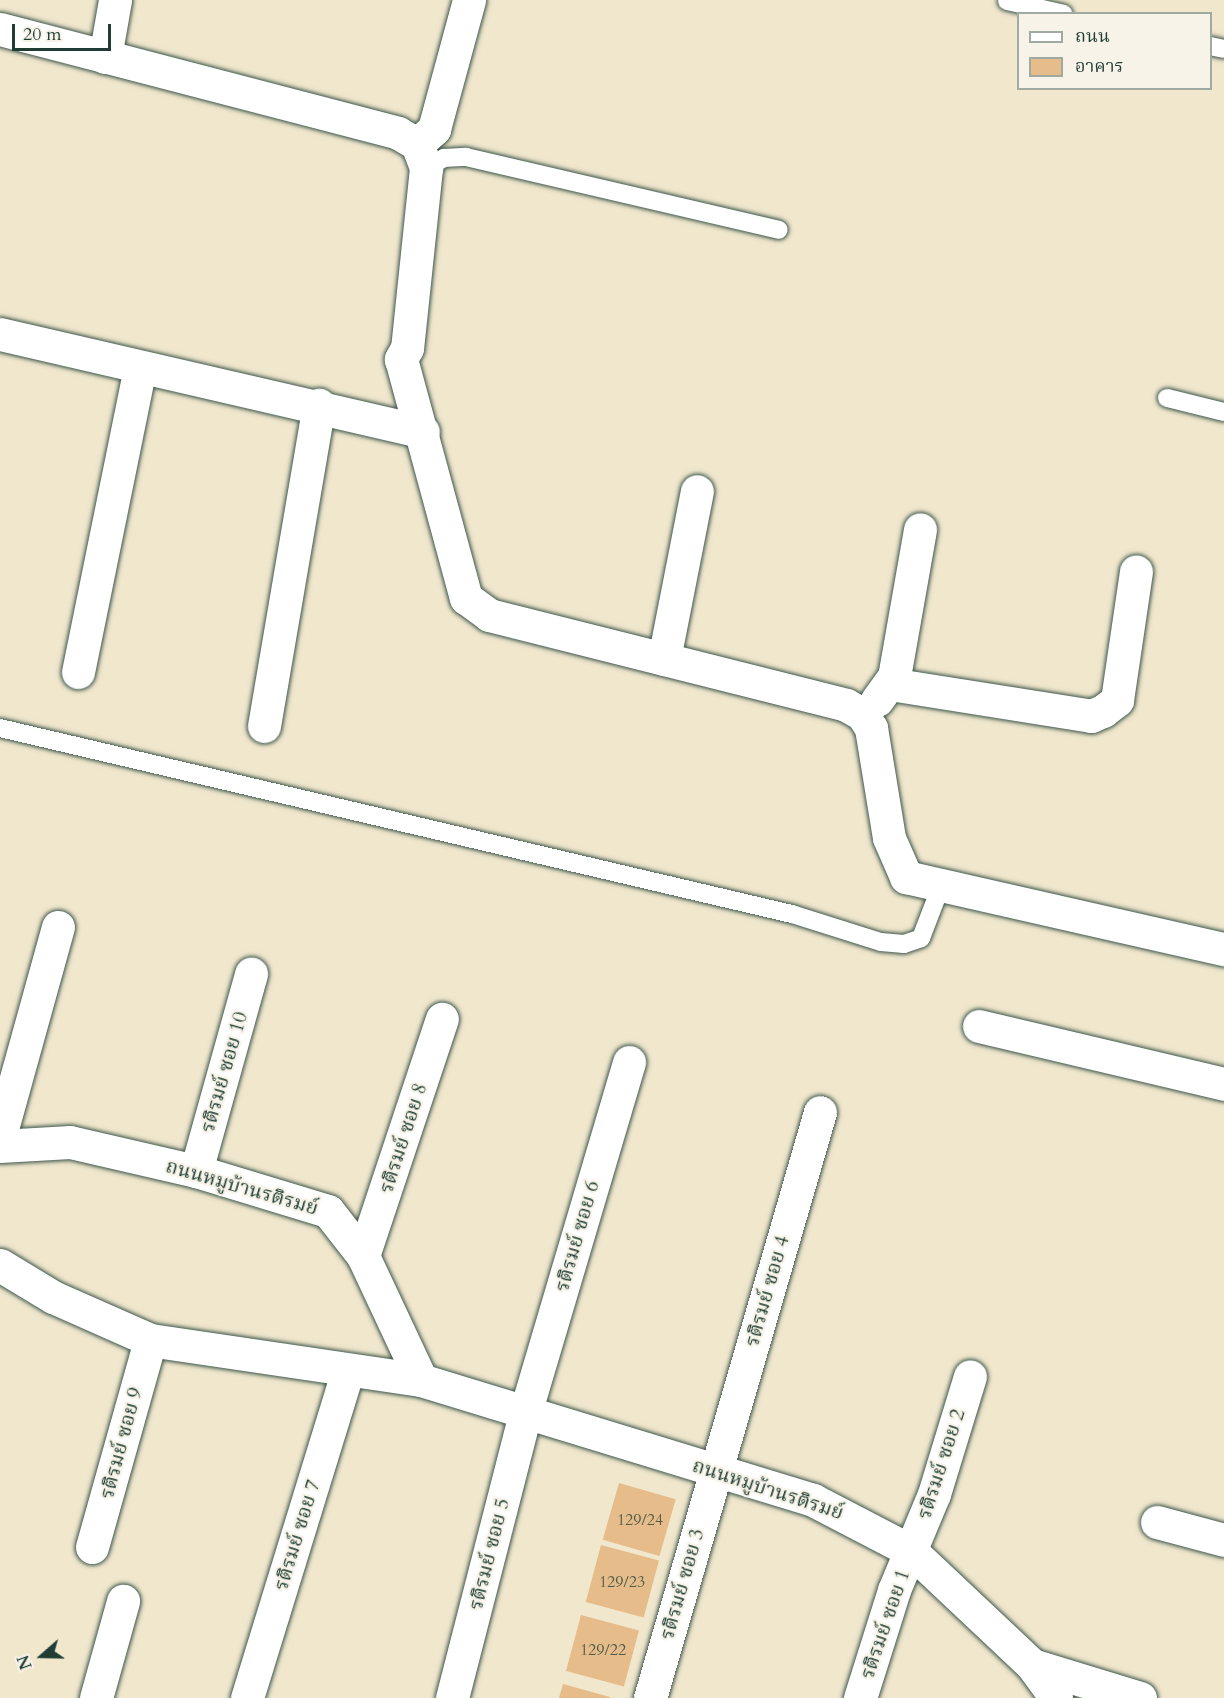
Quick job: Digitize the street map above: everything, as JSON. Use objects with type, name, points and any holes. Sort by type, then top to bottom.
[{"type":"street","points":[[105,57],[116,0]]},
{"type":"street","points":[[469,0],[434,129],[421,156],[407,348],[401,359],[423,432],[466,598],[489,615],[663,659],[862,714],[871,728],[895,853],[906,877],[1224,949]]},
{"type":"street","points":[[0,29],[398,133],[421,156]]},
{"type":"street","points":[[0,334],[319,405],[423,432]]},
{"type":"street","points":[[78,672],[140,367]]},
{"type":"street","points":[[264,726],[319,405]]},
{"type":"street","points":[[663,659],[697,490]]},
{"type":"street","points":[[862,714],[890,684],[920,528]]},
{"type":"street","points":[[890,684],[1097,714],[1116,700],[1136,571]]},
{"type":"street","points":[[0,1136],[58,927]]},
{"type":"street","name":"รติรมย์ ซอย 10","points":[[196,1171],[251,974]]},
{"type":"street","name":"รติรมย์ ซอย 8","points":[[363,1256],[442,1019]]},
{"type":"street","points":[[979,1026],[1224,1084]]},
{"type":"street","name":"รติรมย์ ซอย 6","points":[[526,1410],[629,1062]]},
{"type":"street","name":"รติรมย์ ซอย 4","points":[[714,1471],[820,1112]]},
{"type":"street","name":"ถนนหมูบ้านรติรมย์","points":[[0,1146],[70,1142],[196,1171],[328,1211],[363,1256],[421,1380]]},
{"type":"street","name":"ถนนหมูบ้านรติรมย์","points":[[0,1265],[53,1297],[150,1340],[347,1372],[421,1380],[526,1410],[714,1471],[813,1500],[911,1551],[1032,1665],[1056,1698]]},
{"type":"street","name":"รติรมย์ ซอย 9","points":[[92,1547],[150,1340]]},
{"type":"street","name":"รติรมย์ ซอย 7","points":[[247,1698],[347,1372]]},
{"type":"street","name":"รติรมย์ ซอย 2","points":[[911,1551],[970,1376]]},
{"type":"street","name":"รติรมย์ ซอย 5","points":[[452,1698],[526,1410]]},
{"type":"street","name":"รติรมย์ ซอย 3","points":[[650,1698],[714,1471]]},
{"type":"street","points":[[1157,1522],[1224,1540]]},
{"type":"street","name":"รติรมย์ ซอย 1","points":[[860,1698],[911,1551]]},
{"type":"street","points":[[96,1698],[123,1601]]},
{"type":"street","points":[[1032,1665],[1140,1698]]},
{"type":"lane","points":[[1007,1],[1055,12]]},
{"type":"lane","points":[[421,156],[466,157],[779,230]]},
{"type":"lane","points":[[1167,398],[1224,412]]},
{"type":"lane","points":[[0,728],[769,909],[881,942],[904,944],[921,938],[941,886]]},
{"type":"building","points":[[619,1483],[676,1499],[659,1556],[603,1540]]},
{"type":"building","points":[[601,1545],[659,1561],[644,1618],[586,1602]]},
{"type":"building","points":[[581,1615],[639,1631],[624,1687],[566,1671]]},
{"type":"building","points":[[563,1684],[610,1697],[610,1698],[559,1698]]}]
